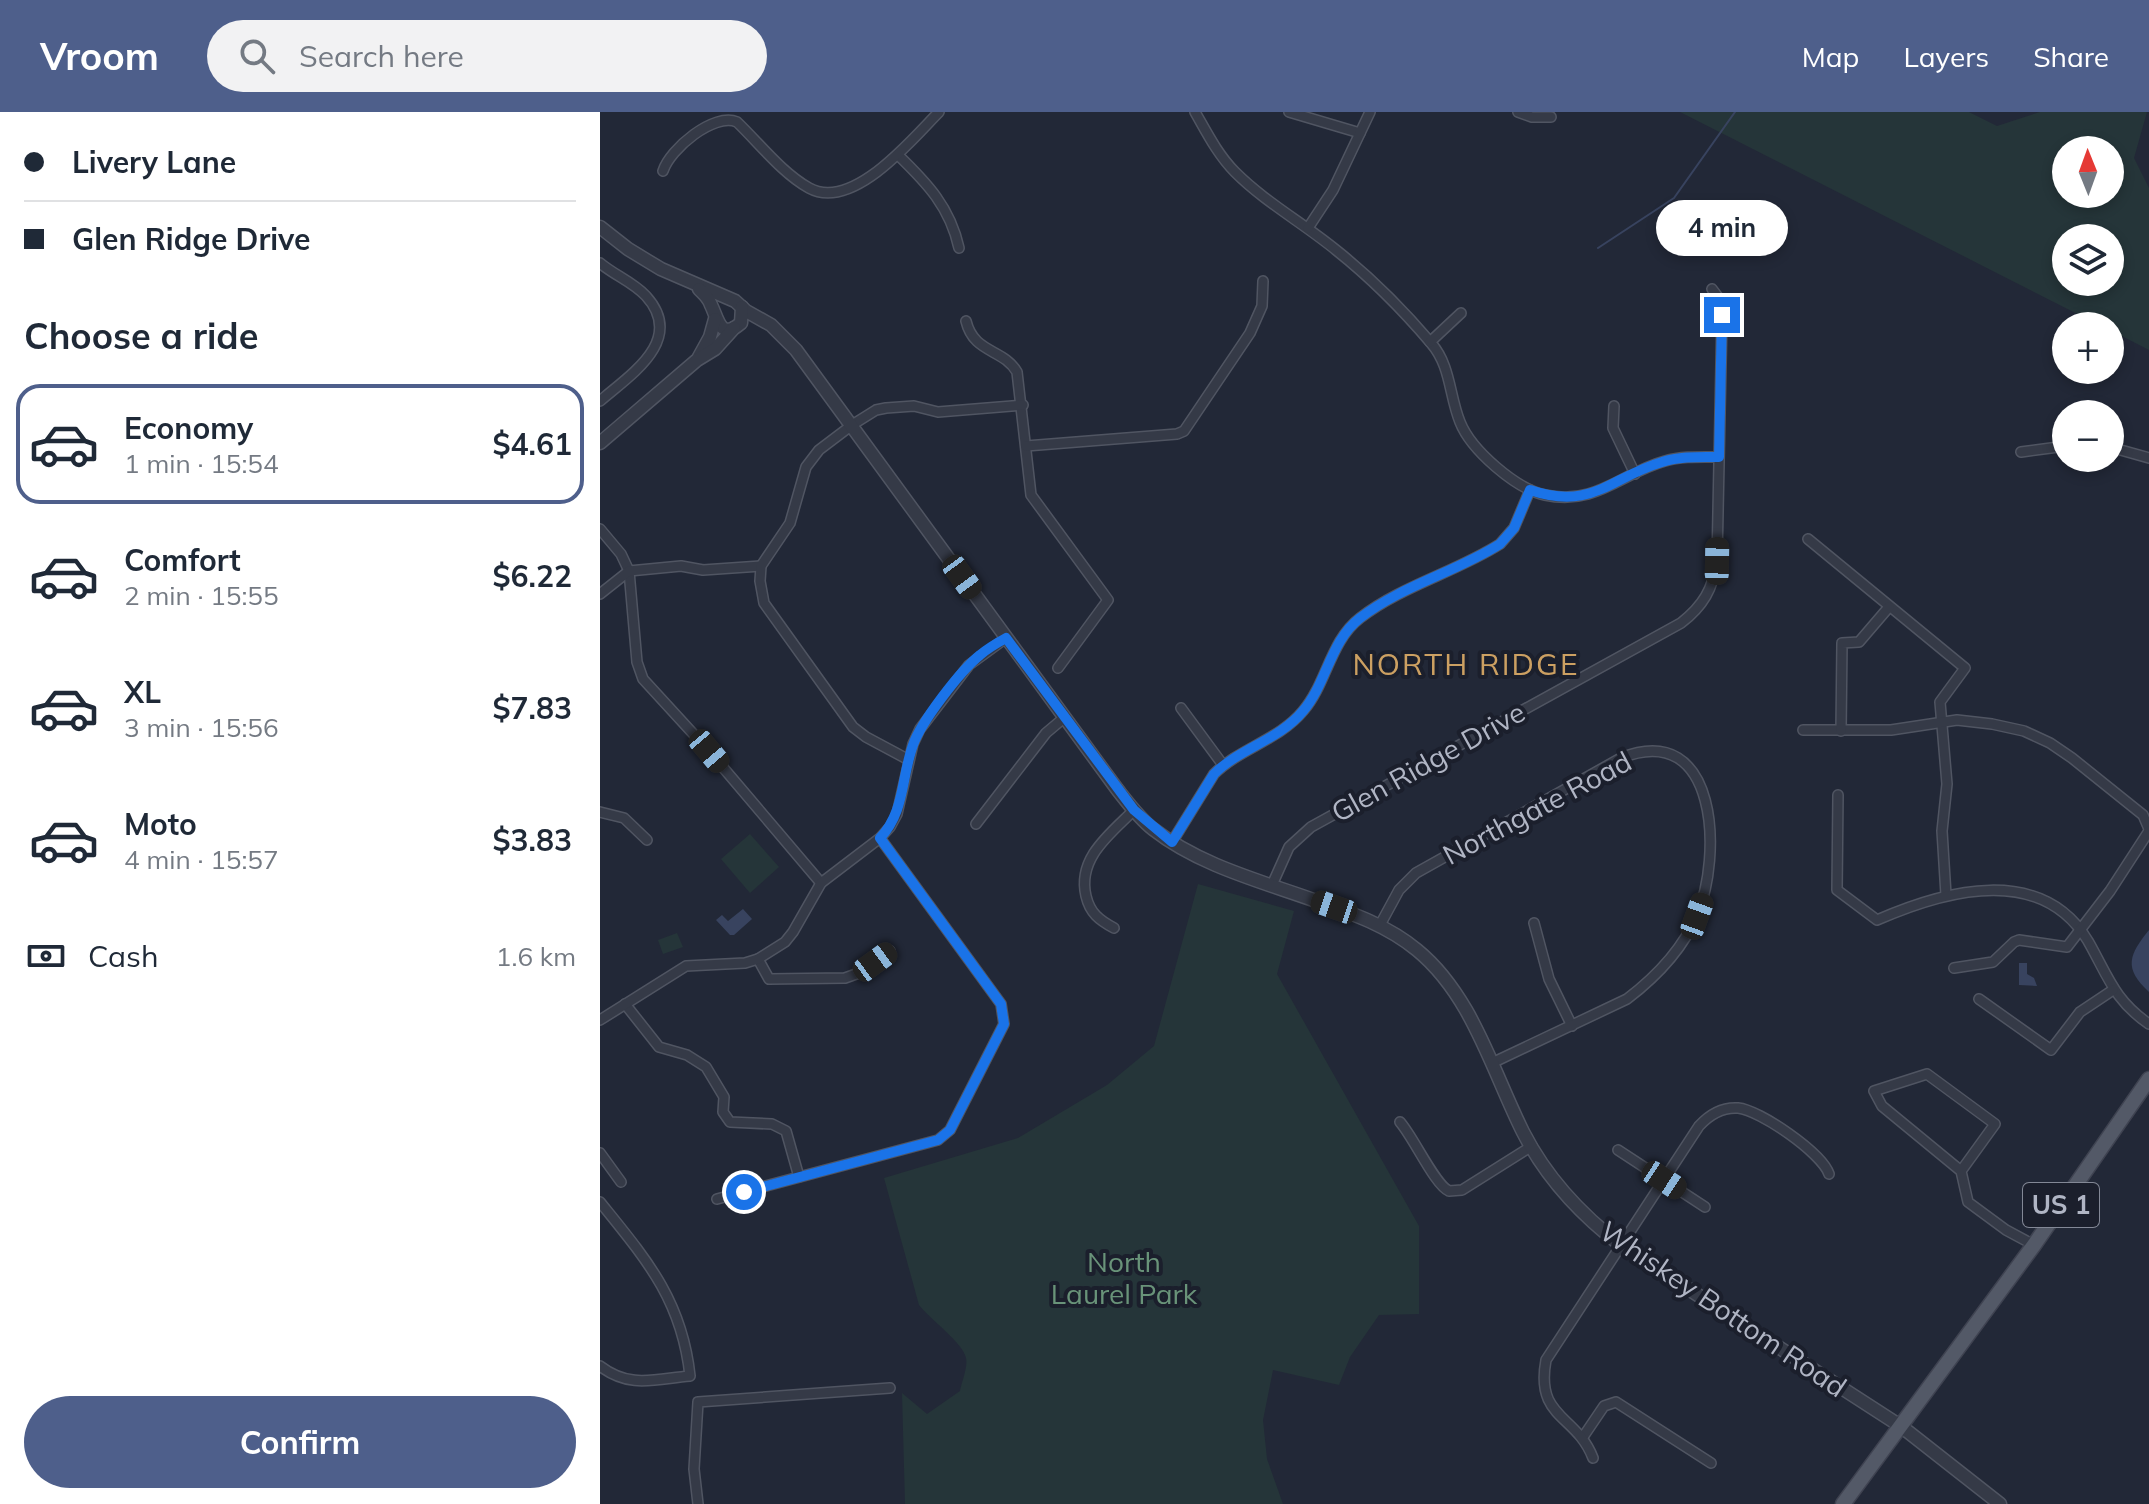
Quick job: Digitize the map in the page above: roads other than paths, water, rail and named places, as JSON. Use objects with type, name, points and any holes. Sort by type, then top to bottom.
[{"type":"main road","name":"US 1","points":[[1843,1504],[2034,1245],[2149,1079]]},
{"type":"street","points":[[663,171],[667,159],[679,145],[711,121],[721,117],[732,118],[797,180],[813,190],[833,193],[872,176],[898,155],[939,112]]},
{"type":"street","points":[[1195,112],[1221,156],[1235,172],[1354,265],[1430,342],[1444,363],[1464,430],[1506,475],[1530,490],[1559,497],[1587,495],[1665,461],[1719,457]]},
{"type":"street","points":[[1289,112],[1360,133]]},
{"type":"street","points":[[1308,228],[1333,190],[1370,112]]},
{"type":"street","points":[[1518,112],[1532,117],[1551,117]]},
{"type":"street","points":[[898,155],[943,203],[959,248]]},
{"type":"street","points":[[600,227],[645,260],[742,307],[743,318],[715,349],[697,360],[600,443]]},
{"type":"street","points":[[600,263],[648,299],[659,327],[654,352],[600,401]]},
{"type":"street","points":[[1026,446],[1184,431],[1250,333],[1262,306],[1263,281]]},
{"type":"street","points":[[697,287],[708,299],[723,328],[755,324],[780,334]]},
{"type":"street","name":"Glen Ridge Drive","points":[[1272,885],[1289,847],[1311,827],[1681,623],[1704,602],[1715,577],[1719,457],[1722,315],[1718,297],[1712,289]]},
{"type":"street","points":[[697,360],[710,337],[719,304],[729,300]]},
{"type":"street","name":"Whiskey Bottom Road","points":[[742,307],[771,325],[796,350],[1134,810],[1172,842],[1216,864],[1380,925],[1419,951],[1453,989],[1532,1146],[1566,1195],[1600,1229],[1902,1427],[2000,1504]]},
{"type":"street","points":[[1430,342],[1461,313]]},
{"type":"street","points":[[966,321],[970,334],[981,346],[1013,365],[1020,379],[1031,495],[1108,600],[1058,668]]},
{"type":"street","points":[[909,760],[853,727],[764,603],[761,566],[790,523],[801,482],[812,457],[876,410],[897,406],[938,412],[1023,405]]},
{"type":"street","points":[[1614,406],[1613,428],[1635,474]]},
{"type":"street","points":[[2021,452],[2052,448]]},
{"type":"street","points":[[2124,451],[2149,458]]},
{"type":"street","points":[[1172,842],[1208,782],[1223,765],[1275,736],[1296,719],[1320,686],[1344,635],[1360,618],[1500,544],[1514,528],[1530,490]]},
{"type":"street","points":[[600,529],[621,554],[629,571],[637,662],[643,679],[821,883]]},
{"type":"street","points":[[1808,539],[1965,668],[1942,695],[1940,702],[1947,784],[1942,831],[1946,895]]},
{"type":"street","points":[[600,594],[629,571],[681,566],[703,570],[761,566]]},
{"type":"street","points":[[1841,731],[1842,643],[1859,642],[1889,607]]},
{"type":"street","points":[[600,1020],[686,966],[745,963],[758,959],[785,942],[821,883],[890,827],[897,814],[909,760],[920,729],[969,665],[1006,638]]},
{"type":"street","points":[[1181,708],[1223,765]]},
{"type":"street","points":[[976,824],[1046,733],[1065,717]]},
{"type":"street","points":[[1803,730],[1891,730],[1941,721],[1992,724],[2024,731],[2050,743],[2143,815],[2149,830],[2067,947],[2019,940],[1993,962],[1954,968]]},
{"type":"street","name":"Northgate Road","points":[[1380,925],[1399,890],[1416,873],[1607,766],[1632,754],[1646,752],[1668,755],[1690,768],[1698,778],[1706,799],[1710,826],[1710,870],[1697,916],[1674,955],[1627,999],[1492,1063]]},
{"type":"street","points":[[1838,795],[1837,890],[1877,920],[1946,895],[2003,890],[2023,894],[2053,906],[2081,931],[2113,990],[2131,1011],[2149,1024]]},
{"type":"street","points":[[1114,928],[1103,923],[1090,909],[1084,886],[1085,873],[1096,849],[1134,810]]},
{"type":"street","points":[[600,812],[624,818],[647,840]]},
{"type":"street","points":[[717,1199],[938,1140],[950,1130],[1004,1024],[1001,1004],[880,838]]},
{"type":"street","points":[[1534,923],[1543,963],[1572,1026]]},
{"type":"street","points":[[758,959],[769,979],[845,978],[859,973],[890,951]]},
{"type":"street","points":[[1979,999],[2051,1050],[2080,1012],[2113,990]]},
{"type":"street","points":[[625,1004],[659,1047],[687,1055],[706,1067],[724,1097],[723,1112],[730,1122],[772,1124],[786,1131],[799,1177]]},
{"type":"street","points":[[1961,1171],[1995,1124],[1927,1074],[1874,1091],[1882,1106],[1961,1171],[1968,1202],[2006,1230],[2034,1245]]},
{"type":"street","points":[[1593,1458],[1583,1437],[1549,1404],[1543,1383],[1546,1360],[1706,1118],[1716,1112],[1737,1108],[1758,1115],[1814,1153],[1827,1166],[1829,1174]]},
{"type":"street","points":[[1400,1122],[1414,1139],[1438,1184],[1449,1191],[1462,1190],[1532,1146]]},
{"type":"street","points":[[1618,1150],[1705,1207]]},
{"type":"street","points":[[600,1153],[621,1182]]},
{"type":"street","points":[[600,1202],[649,1263],[666,1290],[683,1333],[690,1376],[630,1381],[614,1377],[600,1366]]},
{"type":"street","points":[[698,1504],[694,1469],[698,1402],[890,1388]]},
{"type":"street","points":[[1583,1437],[1604,1406],[1616,1402],[1711,1463]]},
{"type":"water","points":[[743,909],[752,919],[734,935],[730,935],[716,920],[722,915],[728,921]]},
{"type":"water","points":[[2149,930],[2149,992],[2135,976],[2132,961],[2133,954]]},
{"type":"water","points":[[2019,963],[2027,963],[2027,974],[2034,978],[2037,986],[2019,985]]},
{"type":"waterway","points":[[1598,248],[1674,198],[1735,112]]},
{"type":"district","name":"NORTH RIDGE","points":[[1466,665]]},
{"type":"park label","name":"North Laurel Park","points":[[1124,1278]]}]
